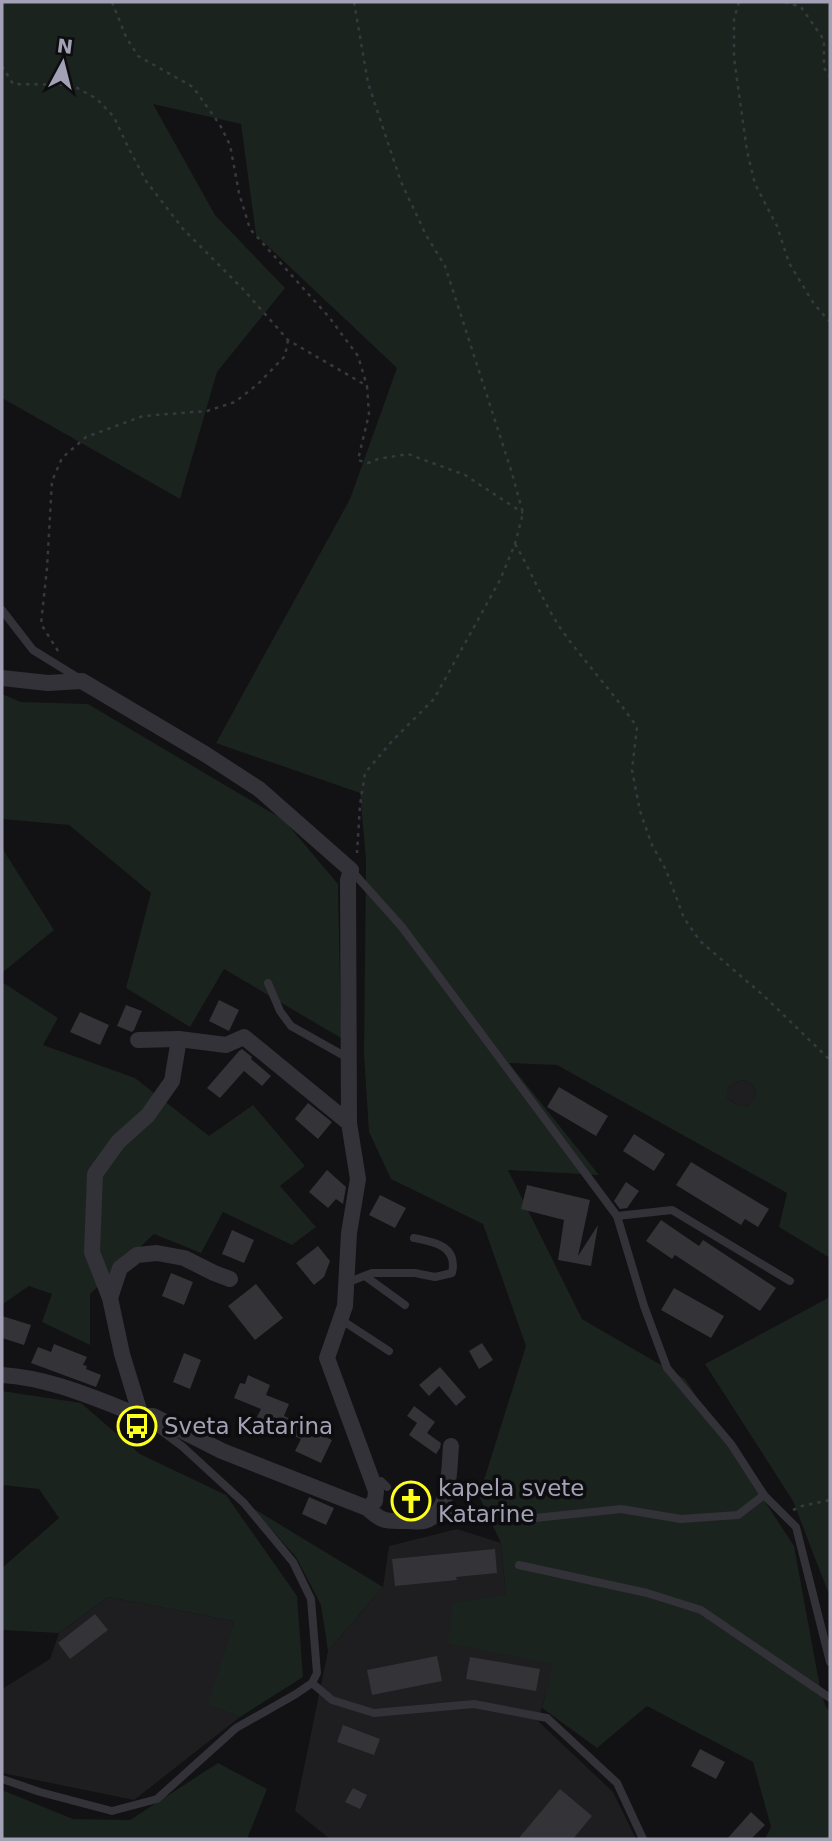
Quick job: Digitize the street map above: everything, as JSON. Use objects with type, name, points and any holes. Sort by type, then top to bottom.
[{"type":"street","points":[[2,678],[48,683],[82,681],[259,789],[351,870],[348,880],[349,1123],[358,1179],[349,1234],[345,1306],[327,1358],[380,1485],[375,1501],[367,1508]]},
{"type":"street","points":[[138,1040],[179,1039],[226,1045],[244,1037],[349,1123]]},
{"type":"street","points":[[141,1416],[122,1354],[110,1298],[92,1252],[95,1174],[118,1142],[148,1115],[172,1082],[179,1039]]},
{"type":"street","points":[[110,1298],[120,1268],[137,1255],[157,1253],[184,1258],[230,1279]]},
{"type":"street","points":[[2,1374],[52,1383],[141,1416],[153,1416],[222,1451],[367,1508],[383,1521],[424,1521],[439,1511],[448,1485],[451,1446]]},
{"type":"lane","points":[[2,610],[33,650],[82,681]]},
{"type":"lane","points":[[351,870],[402,927],[617,1216],[644,1306],[667,1368],[731,1444],[764,1495],[796,1527],[830,1662]]},
{"type":"lane","points":[[268,983],[280,1011],[291,1026],[348,1058]]},
{"type":"lane","points":[[617,1216],[672,1210],[790,1281]]},
{"type":"lane","points":[[346,1283],[372,1273],[415,1273],[435,1277],[452,1273],[455,1262],[449,1251],[435,1242],[414,1238]]},
{"type":"lane","points":[[365,1276],[405,1306]]},
{"type":"lane","points":[[340,1319],[389,1351]]},
{"type":"lane","points":[[2,1779],[112,1811],[137,1806],[157,1799],[236,1728],[296,1694],[312,1683],[317,1673],[311,1600],[293,1562],[244,1503],[183,1447],[141,1416]]},
{"type":"lane","points":[[439,1511],[516,1520],[621,1509],[681,1519],[738,1515],[764,1495]]},
{"type":"lane","points":[[519,1565],[647,1593],[701,1610],[830,1698]]},
{"type":"lane","points":[[312,1683],[332,1700],[374,1713],[474,1704],[547,1718],[617,1783],[643,1839]]},
{"type":"path","points":[[112,2],[125,37],[138,56],[193,87],[220,125],[230,145],[239,193],[250,229],[329,317],[358,356],[367,386],[369,414],[358,460],[368,463],[408,454],[464,475],[523,513]]},
{"type":"path","points":[[351,870],[358,852],[360,805],[365,773],[434,699],[500,580],[515,544],[523,513],[445,266],[426,235],[401,182],[372,96],[354,2]]},
{"type":"path","points":[[739,2],[734,19],[734,58],[747,151],[755,184],[776,226],[789,263],[814,304],[830,322]]},
{"type":"path","points":[[785,2],[801,7],[824,40],[824,68],[830,77]]},
{"type":"path","points":[[2,66],[13,83],[72,85],[97,99],[114,117],[146,181],[184,230],[242,288],[288,340],[367,386]]},
{"type":"path","points":[[59,652],[41,624],[52,481],[62,458],[86,437],[143,416],[207,411],[235,402],[258,384],[285,356],[288,340]]},
{"type":"path","points":[[515,544],[559,627],[637,727],[632,770],[640,811],[684,918],[700,942],[764,996],[830,1060]]},
{"type":"path","points":[[784,1515],[802,1506],[830,1500]]},
{"type":"shaded area","points":[[2,2],[830,2],[830,1258],[779,1227],[787,1193],[557,1065],[509,1063],[599,1175],[508,1170],[582,1319],[685,1379],[794,1546],[821,1693],[830,1711],[830,1839],[765,1839],[771,1827],[753,1762],[647,1706],[597,1748],[542,1708],[553,1664],[449,1644],[452,1603],[506,1595],[501,1543],[479,1496],[526,1346],[483,1224],[391,1179],[369,1132],[364,1054],[366,860],[360,793],[216,743],[350,499],[397,368],[256,235],[241,124],[153,104],[215,215],[285,288],[217,372],[180,499],[2,398]],"holes":[[[744,1080],[752,1084],[756,1091],[748,1106],[737,1105],[727,1098],[728,1089],[733,1083]]]},
{"type":"shaded area","points":[[2,694],[21,702],[88,704],[284,820],[338,884],[341,1038],[224,969],[190,1027],[126,988],[151,893],[69,825],[2,819]]},
{"type":"shaded area","points":[[2,848],[54,930],[2,973]]},
{"type":"shaded area","points":[[2,982],[58,1018],[43,1045],[135,1078],[209,1136],[253,1105],[305,1166],[280,1186],[316,1227],[292,1245],[223,1212],[201,1253],[154,1234],[90,1294],[90,1345],[42,1322],[52,1294],[29,1286],[3,1304]]},
{"type":"shaded area","points":[[744,1080],[752,1084],[756,1091],[748,1106],[737,1105],[727,1098],[727,1089],[731,1084]]},
{"type":"shaded area","points":[[830,1297],[830,1597],[793,1501],[705,1364]]},
{"type":"shaded area","points":[[2,1391],[81,1403],[140,1454],[226,1495],[297,1596],[303,1677],[240,1717],[208,1705],[234,1621],[108,1597],[59,1633],[2,1630],[2,1568],[59,1518],[39,1489],[2,1485]]},
{"type":"shaded area","points":[[251,1507],[383,1587],[328,1651],[321,1605],[296,1557]]},
{"type":"shaded area","points":[[457,1529],[501,1543],[506,1596],[554,1664],[538,1721],[613,1792],[636,1839],[330,1839],[295,1811],[328,1651],[383,1587],[389,1546]]},
{"type":"shaded area","points":[[108,1597],[234,1621],[209,1705],[240,1717],[134,1800],[2,1773],[2,1689],[50,1659],[59,1633]]},
{"type":"shaded area","points":[[218,1763],[267,1789],[247,1839],[2,1839],[2,1790],[73,1819],[130,1820]]},
{"type":"building","points":[[219,1000],[239,1010],[229,1031],[209,1021]]},
{"type":"building","points":[[126,1005],[142,1011],[132,1032],[117,1026]]},
{"type":"building","points":[[80,1012],[109,1025],[100,1045],[70,1032]]},
{"type":"building","points":[[242,1049],[271,1076],[262,1086],[244,1071],[220,1098],[207,1088]]},
{"type":"building","points":[[559,1087],[608,1116],[596,1136],[547,1107]]},
{"type":"building","points":[[308,1103],[332,1122],[318,1139],[295,1119]]},
{"type":"building","points":[[634,1134],[665,1154],[654,1171],[623,1151]]},
{"type":"building","points":[[691,1162],[769,1209],[758,1227],[745,1219],[741,1225],[676,1185]]},
{"type":"building","points":[[327,1170],[346,1187],[343,1204],[336,1199],[328,1208],[309,1192]]},
{"type":"building","points":[[626,1182],[639,1191],[627,1208],[620,1209],[614,1201]]},
{"type":"building","points":[[527,1185],[590,1200],[578,1256],[598,1225],[591,1266],[558,1260],[564,1220],[521,1209]]},
{"type":"building","points":[[380,1195],[406,1208],[395,1228],[369,1215]]},
{"type":"building","points":[[661,1220],[699,1246],[703,1240],[776,1288],[760,1311],[675,1255],[672,1259],[646,1241]]},
{"type":"building","points":[[232,1230],[254,1240],[244,1263],[222,1254]]},
{"type":"building","points":[[318,1246],[330,1261],[324,1277],[314,1285],[296,1263]]},
{"type":"building","points":[[171,1273],[193,1282],[184,1305],[162,1296]]},
{"type":"building","points":[[256,1284],[283,1318],[255,1340],[228,1306]]},
{"type":"building","points":[[674,1288],[724,1316],[711,1338],[661,1310]]},
{"type":"building","points":[[2,1316],[31,1325],[24,1345],[2,1338]]},
{"type":"building","points":[[482,1343],[493,1360],[479,1369],[469,1351]]},
{"type":"building","points":[[54,1344],[87,1357],[83,1365],[87,1366],[86,1369],[101,1375],[96,1387],[31,1363],[38,1347],[51,1352]]},
{"type":"building","points":[[184,1353],[201,1360],[190,1389],[173,1382]]},
{"type":"building","points":[[440,1367],[466,1397],[456,1406],[439,1386],[429,1396],[419,1385]]},
{"type":"building","points":[[248,1375],[270,1385],[266,1395],[289,1404],[284,1416],[332,1440],[321,1463],[295,1451],[301,1439],[256,1419],[261,1409],[234,1398],[240,1383],[245,1384]]},
{"type":"building","points":[[414,1406],[435,1422],[427,1433],[441,1443],[436,1454],[409,1435],[417,1423],[407,1416]]},
{"type":"building","name":"kapela svete Katarine","points":[[409,1487],[424,1507],[419,1511],[409,1511],[398,1496]]},
{"type":"building","points":[[309,1497],[334,1508],[326,1525],[302,1514]]},
{"type":"building","points":[[495,1549],[497,1573],[395,1586],[392,1559]]},
{"type":"building","points":[[95,1614],[108,1630],[70,1659],[58,1643]]},
{"type":"building","points":[[437,1656],[442,1681],[372,1695],[367,1670]]},
{"type":"building","points":[[470,1657],[540,1669],[536,1691],[466,1679]]},
{"type":"building","points":[[343,1725],[380,1739],[374,1755],[337,1742]]},
{"type":"building","points":[[700,1749],[725,1762],[716,1779],[691,1766]]},
{"type":"building","points":[[353,1788],[367,1795],[360,1809],[345,1802]]},
{"type":"building","points":[[560,1789],[592,1816],[573,1839],[518,1839]]},
{"type":"building","points":[[751,1812],[765,1825],[751,1839],[727,1839]]},
{"type":"place","name":"Sveta Katarina","points":[[137,1426]]},
{"type":"place","name":"kapela svete Katarine","points":[[411,1501]]}]
